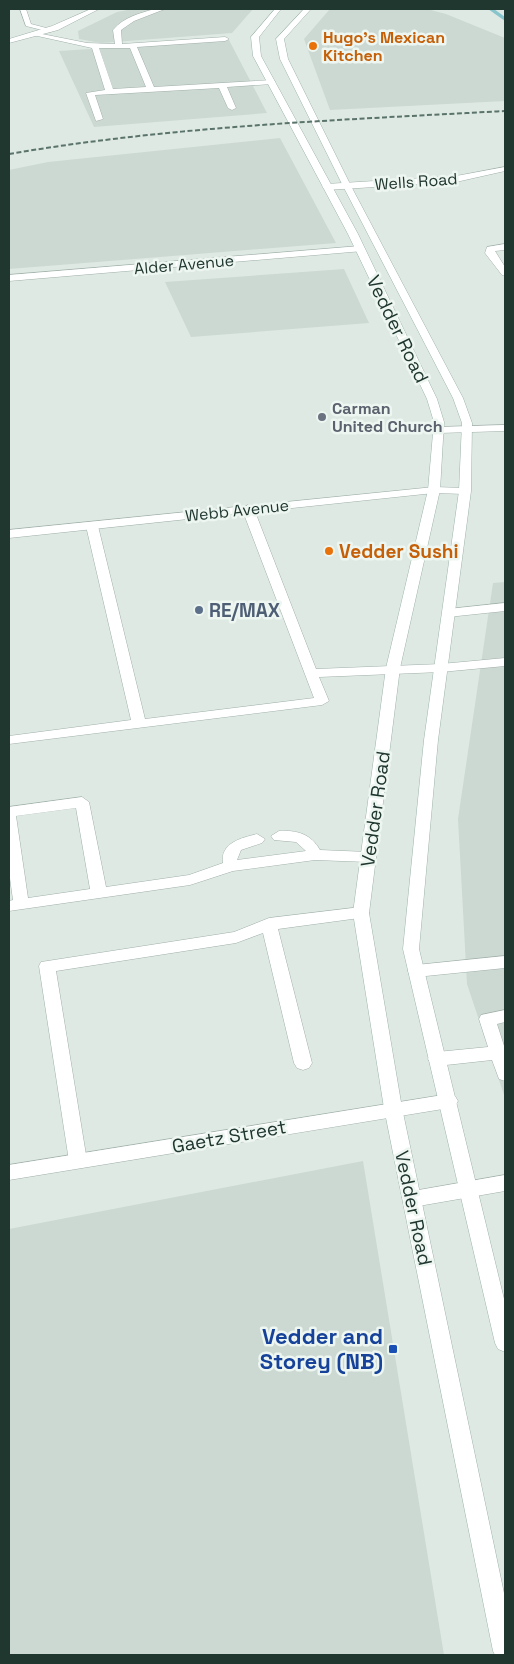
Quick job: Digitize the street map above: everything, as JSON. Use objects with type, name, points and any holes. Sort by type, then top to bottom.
[{"type":"main road","points":[[9,41],[37,35],[96,9]]},
{"type":"main road","points":[[118,46],[117,30],[120,27],[129,21],[162,9]]},
{"type":"main road","name":"Vedder Road","points":[[278,9],[256,37],[257,56],[360,249],[432,398],[439,422],[434,490],[393,668],[361,913],[393,1108],[505,1651]]},
{"type":"main road","name":"Vedder Road","points":[[308,9],[280,39],[284,59],[347,186],[458,398],[467,423],[465,491],[431,740],[411,949],[449,1101],[505,1343]]},
{"type":"main road","points":[[26,12],[28,25],[50,30]]},
{"type":"main road","points":[[37,35],[95,46],[132,46],[225,39]]},
{"type":"main road","points":[[95,46],[110,92]]},
{"type":"main road","points":[[132,46],[149,86]]},
{"type":"main road","points":[[257,73],[266,72]]},
{"type":"main road","points":[[99,118],[90,93],[229,78],[228,75]]},
{"type":"main road","points":[[149,86],[272,82]]},
{"type":"main road","points":[[222,85],[232,108]]},
{"type":"main road","name":"Wells Road","points":[[326,187],[456,179],[505,169]]},
{"type":"main road","points":[[505,247],[490,249],[490,253],[505,273]]},
{"type":"main road","name":"Alder Avenue","points":[[9,278],[360,249]]},
{"type":"main road","points":[[439,430],[505,428]]},
{"type":"main road","name":"Webb Avenue","points":[[9,534],[434,490],[465,491]]},
{"type":"main road","points":[[9,740],[322,701],[248,509]]},
{"type":"main road","points":[[92,526],[139,724]]},
{"type":"main road","points":[[448,613],[505,606]]},
{"type":"main road","points":[[311,673],[393,668],[441,668],[505,662]]},
{"type":"main road","points":[[9,812],[82,802],[99,893]]},
{"type":"main road","points":[[9,816],[15,905],[190,880],[230,866],[316,855],[368,856]]},
{"type":"main road","points":[[279,836],[298,836],[305,839],[312,846],[316,855]]},
{"type":"main road","points":[[230,866],[228,858],[230,852],[238,846],[257,839]]},
{"type":"main road","points":[[78,1162],[47,966],[236,937],[269,924],[361,913]]},
{"type":"main road","points":[[269,924],[303,1063]]},
{"type":"main road","points":[[416,971],[505,962]]},
{"type":"main road","points":[[505,1016],[487,1019],[505,1074]]},
{"type":"main road","points":[[438,1059],[498,1053]]},
{"type":"main road","name":"Gaetz Street","points":[[9,1173],[393,1108],[449,1101]]},
{"type":"main road","points":[[413,1199],[505,1183]]},
{"type":"shaded area","points":[[133,9],[253,9],[232,33],[101,43],[79,39],[78,31],[117,12]]},
{"type":"shaded area","points":[[330,9],[427,9],[446,14],[505,38],[505,101],[330,110],[304,39]]},
{"type":"shaded area","points":[[229,40],[267,113],[94,127],[59,51]]},
{"type":"shaded area","points":[[280,138],[336,243],[9,269],[9,170],[48,162]]},
{"type":"shaded area","points":[[344,269],[369,323],[191,337],[165,282]]},
{"type":"shaded area","points":[[505,582],[505,1098],[467,984],[458,819],[493,583]]},
{"type":"shaded area","points":[[363,1161],[444,1655],[9,1655],[9,1229]]},
{"type":"waterway","points":[[491,9],[505,19]]},
{"type":"railway","points":[[9,154],[71,144],[194,130],[505,111]]},
{"type":"place","name":"Hugo's Mexican Kitchen","points":[[313,46]]},
{"type":"place","name":"Carman United Church","points":[[322,417]]},
{"type":"place","name":"Vedder Sushi","points":[[329,551]]},
{"type":"place","name":"RE/MAX","points":[[199,610]]},
{"type":"place","name":"Vedder and Storey (NB)","points":[[393,1349]]}]
